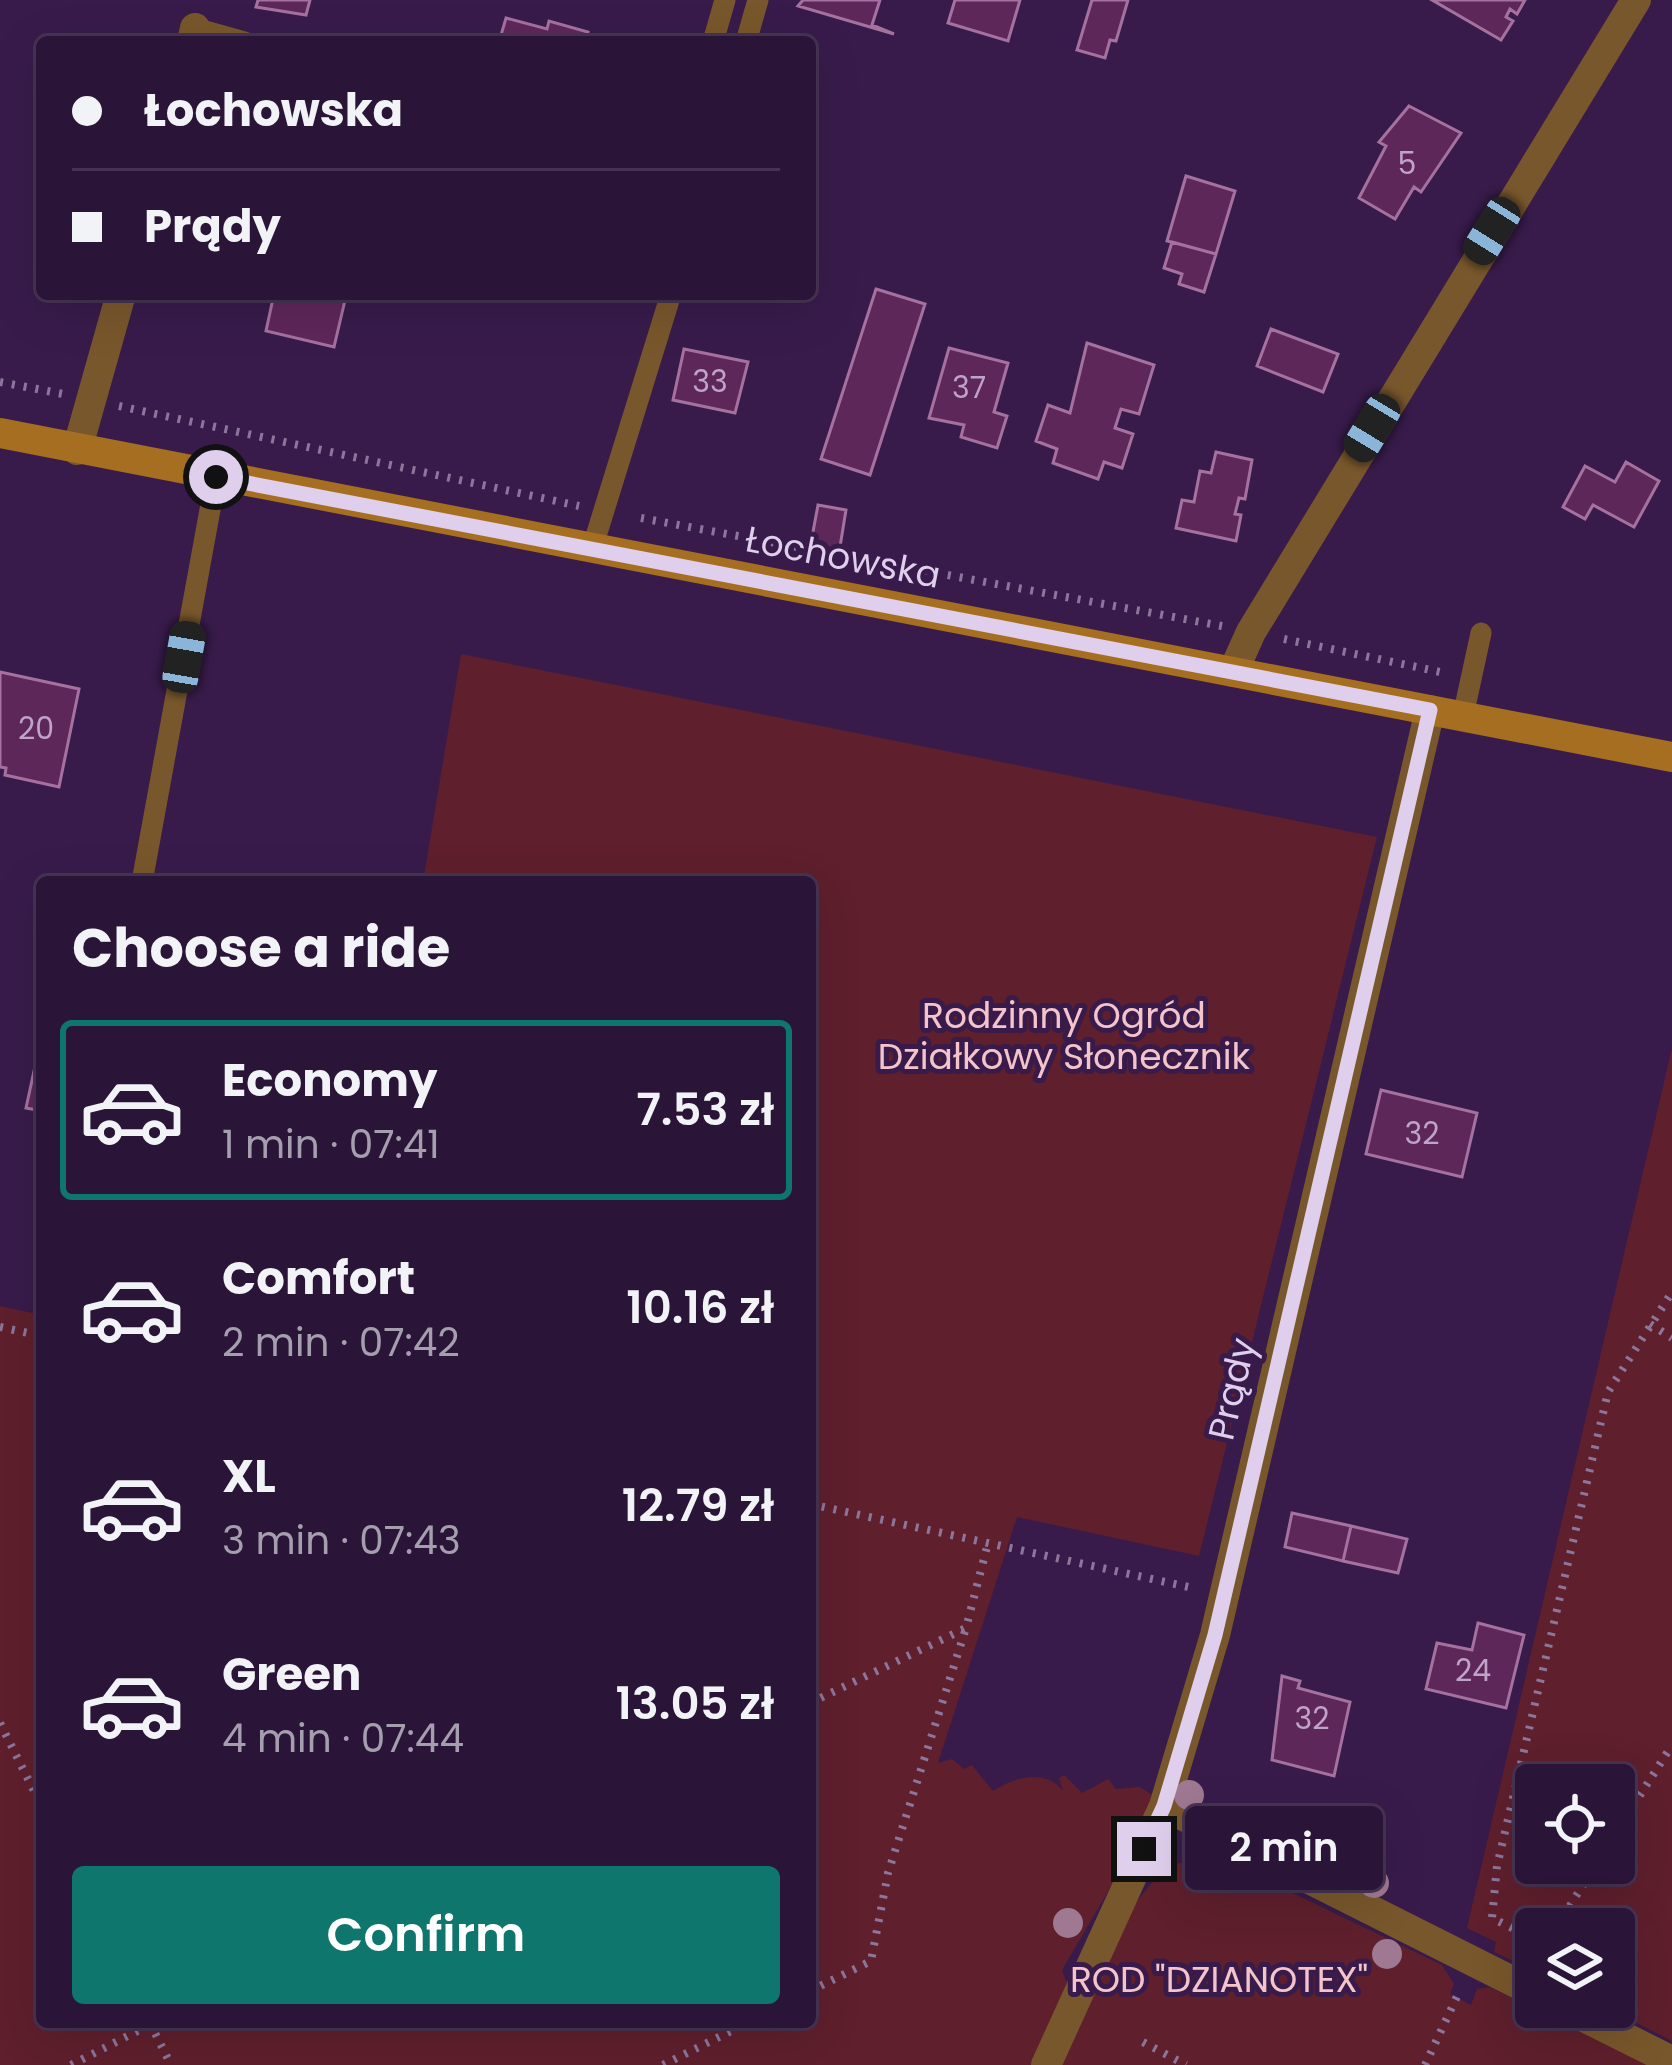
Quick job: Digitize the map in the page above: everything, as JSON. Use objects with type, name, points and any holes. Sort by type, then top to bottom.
[{"type":"main road","name":"Łochowska","points":[[0,433],[1672,757]]},
{"type":"street","points":[[1233,672],[1251,632],[1636,0]]},
{"type":"street","points":[[77,450],[119,300]]},
{"type":"street","name":"Prądy","points":[[1046,2065],[1164,1806],[1224,1595],[1430,710]]},
{"type":"street","points":[[1164,1806],[1515,1982]]},
{"type":"street","points":[[1605,2028],[1672,2062]]},
{"type":"lane","points":[[715,36],[725,0]]},
{"type":"lane","points":[[748,36],[758,0]]},
{"type":"lane","points":[[592,549],[669,300]]},
{"type":"lane","points":[[143,876],[216,477]]},
{"type":"lane","points":[[1462,716],[1480,633]]},
{"type":"path","points":[[0,382],[607,512],[1472,678]]},
{"type":"path","points":[[1521,1764],[1608,1392],[1672,1292]]},
{"type":"path","points":[[1650,1324],[1672,1339]]},
{"type":"path","points":[[0,1327],[36,1335]]},
{"type":"path","points":[[816,1505],[1224,1595]]},
{"type":"path","points":[[816,1988],[871,1961],[888,1873],[988,1544]]},
{"type":"path","points":[[816,1700],[965,1628]]},
{"type":"path","points":[[0,1723],[36,1795]]},
{"type":"path","points":[[1635,1803],[1672,1745]]},
{"type":"path","points":[[1515,1789],[1497,1866],[1492,1918],[1518,1931],[1557,1926],[1584,1884]]},
{"type":"path","points":[[71,2065],[142,2028]]},
{"type":"path","points":[[154,2028],[171,2065]]},
{"type":"path","points":[[664,2065],[737,2028]]},
{"type":"path","points":[[1143,2042],[1186,2065]]},
{"type":"green space","name":"Rodzinny Ogród Działkowy Słonecznik","points":[[461,654],[1377,837],[1199,1556],[1017,1517],[938,1763],[952,1759],[964,1769],[972,1765],[993,1791],[1038,1777],[1063,1791],[1059,1778],[1064,1775],[1082,1793],[1108,1779],[1116,1789],[1140,1787],[1161,1801],[1062,1970],[1066,1981],[1081,1972],[1165,1866],[1216,1856],[1442,1965],[1454,1984],[1450,1994],[1471,2005],[1477,1989],[1489,1987],[1515,1999],[1515,2028],[1575,2028],[1652,2065],[0,2065],[0,1306],[36,1314],[36,2028],[816,2028],[816,876],[424,876]]},
{"type":"green space","name":"ROD \"DZIANOTEX\"","points":[[1672,1048],[1672,2041],[1635,2022],[1635,1908],[1515,1908],[1515,1962],[1494,1952],[1496,1942],[1467,1928]]},
{"type":"building","points":[[258,0],[310,0],[306,15],[256,7]]},
{"type":"building","points":[[803,0],[880,0],[872,25],[894,34],[798,6]]},
{"type":"building","points":[[955,0],[1020,0],[1008,41],[948,23]]},
{"type":"building","points":[[1092,0],[1128,0],[1116,41],[1110,40],[1105,58],[1077,50]]},
{"type":"building","points":[[1432,0],[1525,0],[1517,14],[1510,9],[1506,17],[1513,21],[1501,40]]},
{"type":"building","points":[[506,18],[547,29],[549,21],[588,32],[587,36],[501,36]]},
{"type":"building","points":[[1409,106],[1461,133],[1421,192],[1414,187],[1395,219],[1359,198],[1386,146],[1379,142]]},
{"type":"building","points":[[1186,176],[1235,191],[1216,254],[1167,241]]},
{"type":"building","points":[[1172,242],[1216,254],[1204,292],[1179,284],[1182,274],[1164,268]]},
{"type":"building","points":[[876,289],[925,304],[870,475],[821,459]]},
{"type":"building","points":[[273,300],[345,300],[334,347],[266,331]]},
{"type":"building","points":[[1271,329],[1338,354],[1323,392],[1257,366]]},
{"type":"building","points":[[1087,343],[1154,365],[1139,414],[1121,409],[1115,428],[1133,434],[1122,468],[1104,462],[1098,479],[1053,463],[1057,449],[1036,441],[1048,405],[1070,413]]},
{"type":"building","points":[[949,348],[1008,363],[994,412],[1007,416],[997,448],[961,437],[964,425],[929,418]]},
{"type":"building","points":[[684,349],[748,362],[735,413],[673,400]]},
{"type":"building","points":[[1216,452],[1252,460],[1245,499],[1239,498],[1235,514],[1241,515],[1236,541],[1176,528],[1182,500],[1194,502],[1200,471],[1211,473]]},
{"type":"building","points":[[1626,462],[1659,481],[1634,527],[1593,505],[1585,519],[1563,507],[1585,466],[1615,482]]},
{"type":"building","points":[[818,505],[846,510],[839,553],[810,548]]},
{"type":"building","points":[[0,672],[79,689],[59,787],[5,775],[6,768],[0,767]]},
{"type":"building","points":[[36,1062],[36,1110],[26,1108]]},
{"type":"building","points":[[1381,1090],[1477,1113],[1462,1177],[1366,1154]]},
{"type":"building","points":[[1292,1513],[1351,1526],[1343,1561],[1285,1547]]},
{"type":"building","points":[[1351,1526],[1407,1539],[1398,1573],[1343,1561]]},
{"type":"building","points":[[1478,1623],[1524,1635],[1506,1708],[1426,1689],[1437,1643],[1472,1650]]},
{"type":"building","points":[[1282,1676],[1300,1681],[1298,1688],[1350,1702],[1334,1776],[1272,1760]]},
{"type":"route","points":[[216,477],[1430,710],[1215,1635],[1164,1806],[1144,1849]]}]
